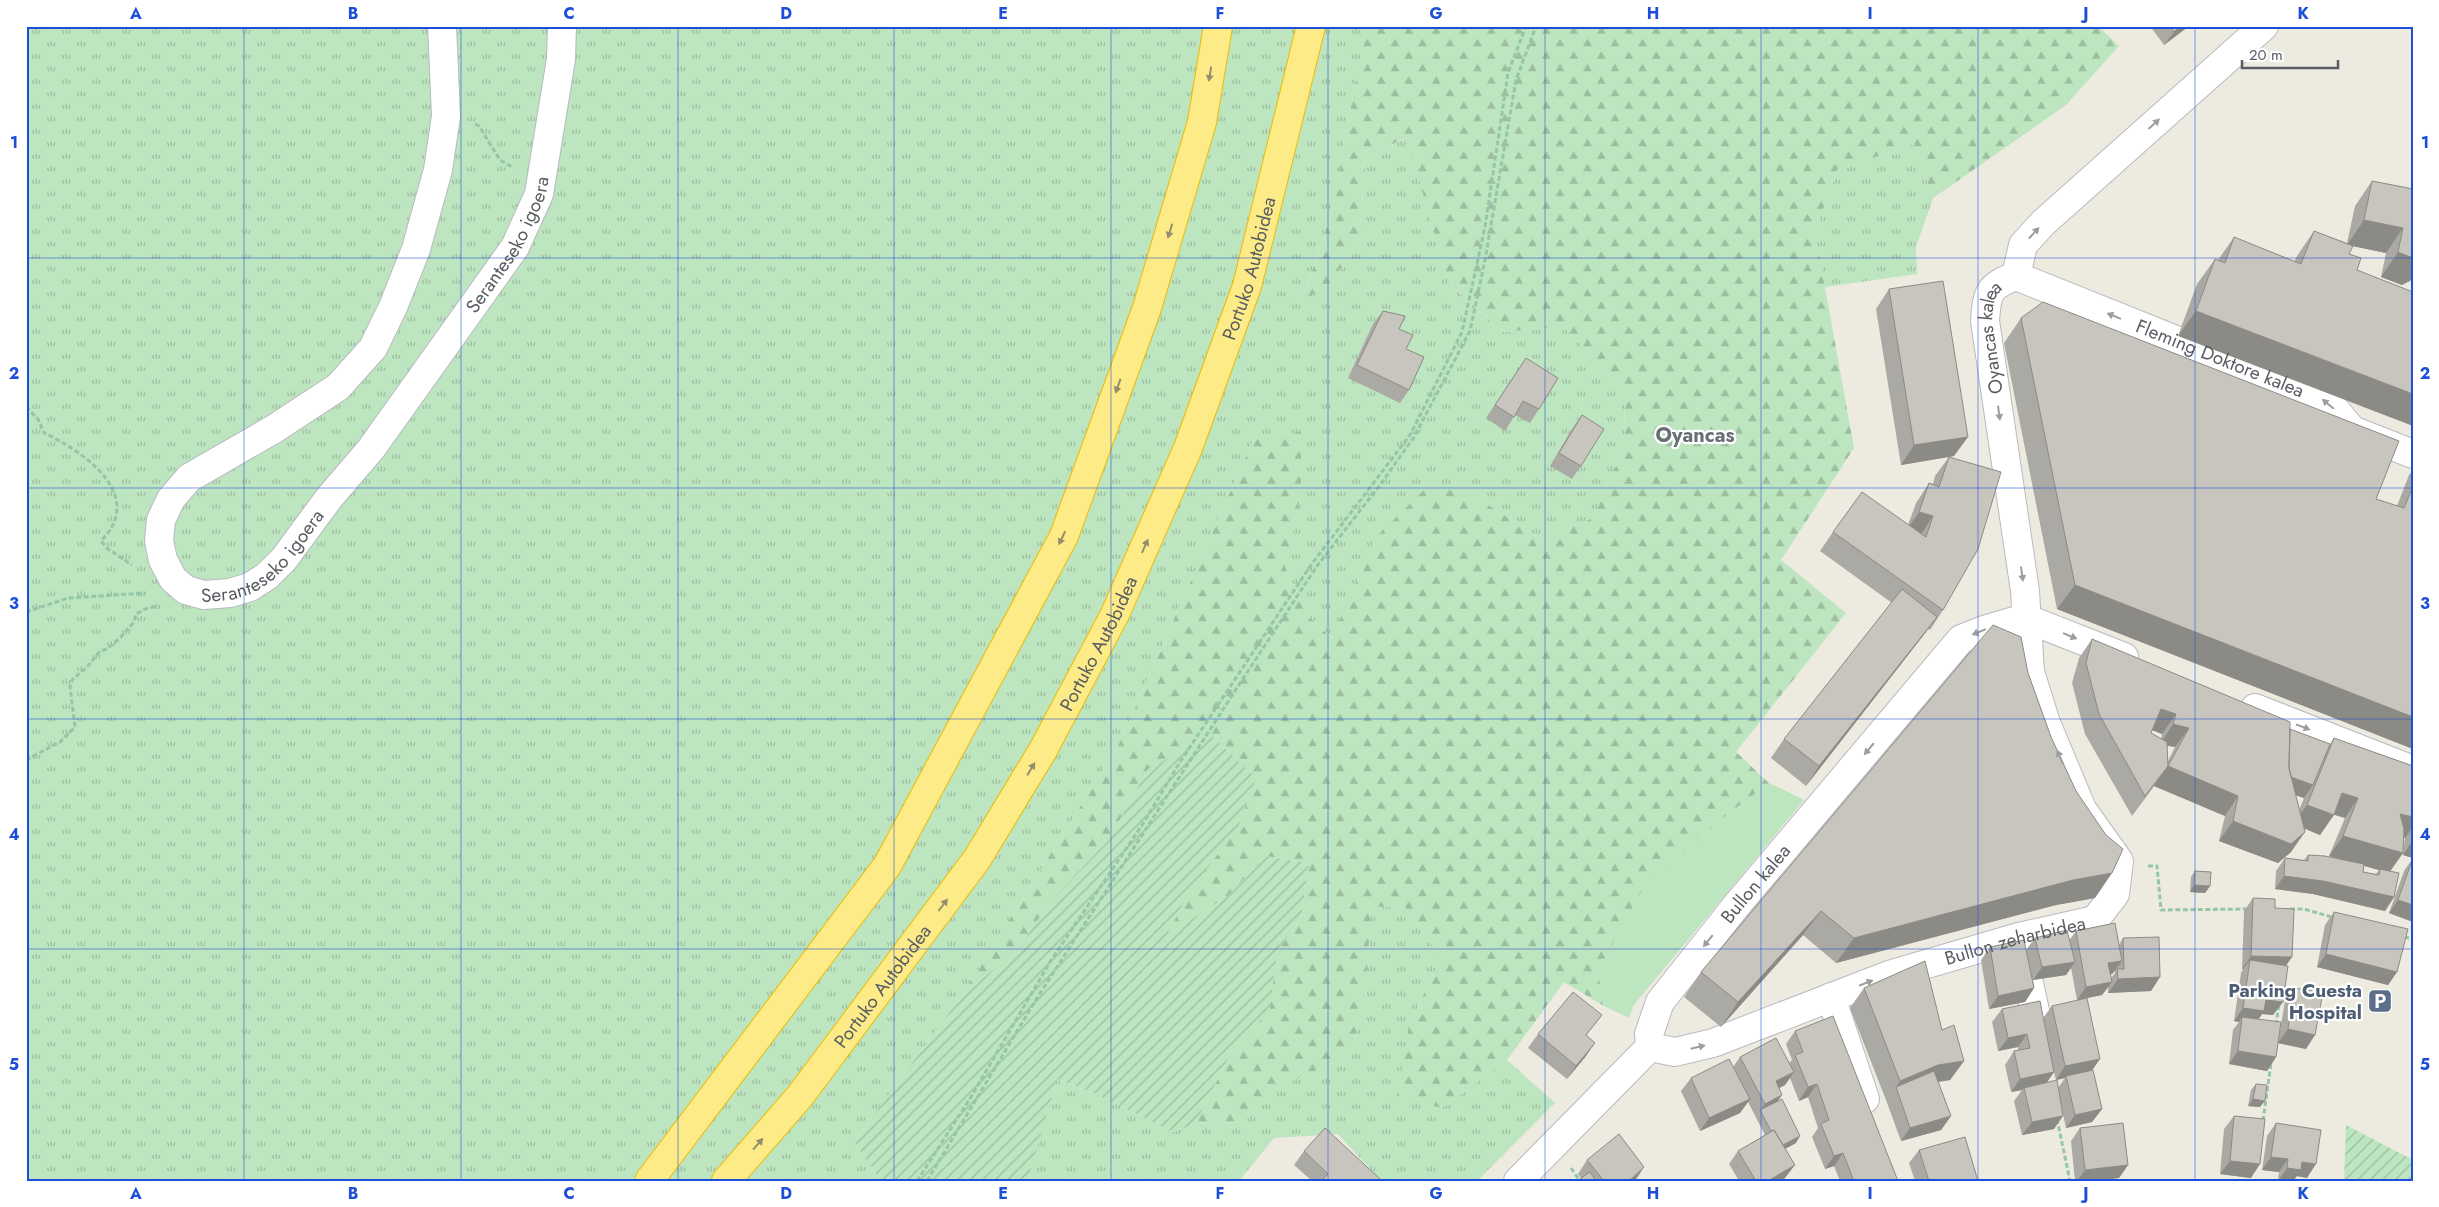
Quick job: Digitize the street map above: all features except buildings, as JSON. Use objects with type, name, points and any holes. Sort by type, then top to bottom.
[{"type":"highway","points":[[648,1181],[887,866],[1064,536],[1149,299],[1202,122],[1218,26]]},
{"type":"highway","name":"Portuko Autobidea","points":[[726,1181],[800,1096],[977,859],[1043,750],[1115,614],[1188,448],[1247,286],[1311,26]]},
{"type":"street","name":"Seranteseko igoera","points":[[442,26],[446,116],[438,170],[421,232],[393,307],[373,348],[338,386],[282,425],[189,478],[171,499],[161,520],[159,541],[163,560],[173,579],[186,590],[204,595],[230,593],[250,587],[267,576],[284,559],[329,498],[371,449],[515,247],[539,194],[559,68],[562,26]]},
{"type":"street","name":"Oyancas kalea","points":[[2025,618],[2025,590],[1985,321],[1987,296],[1998,283],[2016,276],[2023,245],[2043,223],[2264,26]]},
{"type":"street","name":"Fleming Doktore kalea","points":[[2016,276],[2328,401],[2352,430],[2413,454]]},
{"type":"street","points":[[2025,618],[2144,665]]},
{"type":"street","name":"Bullon zeharbidea","points":[[1650,1047],[1674,1052],[1712,1044],[1889,975],[2019,937],[2095,920],[2115,894],[2119,861],[2082,809],[2046,723],[2030,672],[2025,618]]},
{"type":"street","name":"Bullon kalea","points":[[1650,1047],[1649,1034],[1660,1002],[1736,906],[1961,639],[2025,618]]},
{"type":"street","points":[[2227,698],[2413,770]]},
{"type":"street","points":[[2019,937],[2045,1055]]},
{"type":"street","points":[[1831,997],[1865,1098]]},
{"type":"street","points":[[1518,1181],[1650,1047]]},
{"type":"path","points":[[917,1181],[971,1097],[1050,962],[1144,822],[1180,762],[1311,565],[1410,435],[1462,332],[1485,226],[1508,74],[1526,26]]},
{"type":"path","points":[[926,1181],[1036,998],[1233,694],[1317,566],[1380,485],[1414,437],[1470,331],[1485,260],[1516,80],[1536,26]]},
{"type":"path","points":[[445,94],[465,121],[479,126],[500,160],[513,168],[533,207]]},
{"type":"path","points":[[26,406],[38,419],[44,433],[67,444],[101,472],[112,485],[117,505],[109,532],[101,541],[108,549],[135,567]]},
{"type":"path","points":[[26,612],[46,607],[68,598],[186,590]]},
{"type":"path","points":[[26,760],[60,742],[75,727],[70,686],[72,680],[89,665],[100,651],[107,649],[121,637],[134,622],[136,614],[152,606],[173,604],[186,590]]},
{"type":"path","points":[[2157,866],[2161,910],[2254,909]]},
{"type":"path","points":[[2283,909],[2304,909],[2340,919]]},
{"type":"path","points":[[2291,918],[2292,909]]},
{"type":"path","points":[[2395,934],[2413,939]]},
{"type":"path","points":[[2276,1027],[2280,999]]},
{"type":"path","points":[[2263,1122],[2272,1056]]},
{"type":"path","points":[[2056,1113],[2070,1181]]},
{"type":"green space","points":[[26,26],[1366,26],[1331,215],[1302,299],[1330,285],[1359,238],[1366,157],[1408,137],[1448,282],[1502,332],[1564,327],[1624,391],[1625,446],[1593,518],[1542,539],[1463,489],[1376,537],[1333,638],[1308,616],[1285,567],[1301,494],[1254,438],[1118,746],[963,994],[854,1142],[881,1181],[26,1181]]},
{"type":"green space","points":[[1366,26],[2098,26],[2119,46],[2066,105],[1933,198],[1914,144],[1837,170],[1815,232],[1854,448],[1781,560],[1846,613],[1736,752],[1769,783],[1718,822],[1643,889],[1598,971],[1604,1006],[1564,982],[1507,1060],[1442,1108],[1397,1097],[1409,1025],[1441,958],[1404,906],[1371,907],[1366,988],[1351,1055],[1276,1088],[1244,1122],[1195,1124],[1232,1051],[1269,1009],[1277,952],[1301,917],[1309,863],[1266,856],[1228,896],[1166,936],[1188,894],[1148,769],[1108,841],[1051,900],[1017,951],[963,994],[1118,746],[1254,438],[1301,432],[1301,494],[1285,567],[1308,616],[1332,638],[1376,537],[1423,491],[1463,489],[1542,539],[1593,518],[1625,446],[1624,391],[1564,327],[1502,332],[1448,282],[1407,137],[1366,157],[1359,238],[1330,285],[1302,300],[1331,215]]},
{"type":"green space","points":[[1914,144],[1933,198],[1916,247],[1917,274],[1825,287],[1815,232],[1837,170]]},
{"type":"green space","points":[[1212,736],[1256,778],[1238,827],[1188,894],[1167,935],[1228,896],[1266,856],[1309,863],[1301,917],[1277,952],[1270,1009],[1232,1051],[1195,1124],[1173,1132],[1100,1096],[1057,1079],[1030,1172],[1031,1181],[881,1181],[854,1142],[963,994],[1017,951],[1051,900],[1108,841],[1148,769]]},
{"type":"green space","points":[[1769,783],[1804,800],[1633,1006],[1629,1018],[1604,1006],[1598,971],[1643,889],[1718,822]]},
{"type":"green space","points":[[1404,906],[1441,958],[1409,1025],[1442,1108],[1507,1060],[1555,1103],[1477,1181],[1381,1181],[1338,1134],[1274,1138],[1239,1181],[1031,1181],[1030,1172],[1056,1079],[1100,1096],[1173,1132],[1195,1124],[1244,1122],[1276,1088],[1351,1055],[1366,988],[1371,907]]},
{"type":"green space","points":[[2346,1125],[2413,1160],[2413,1181],[2344,1181]]},
{"type":"place","name":"Parking Cuesta Hospital","points":[[2380,1001]]},
{"type":"district","name":"Oyancas","points":[[1695,435]]}]
